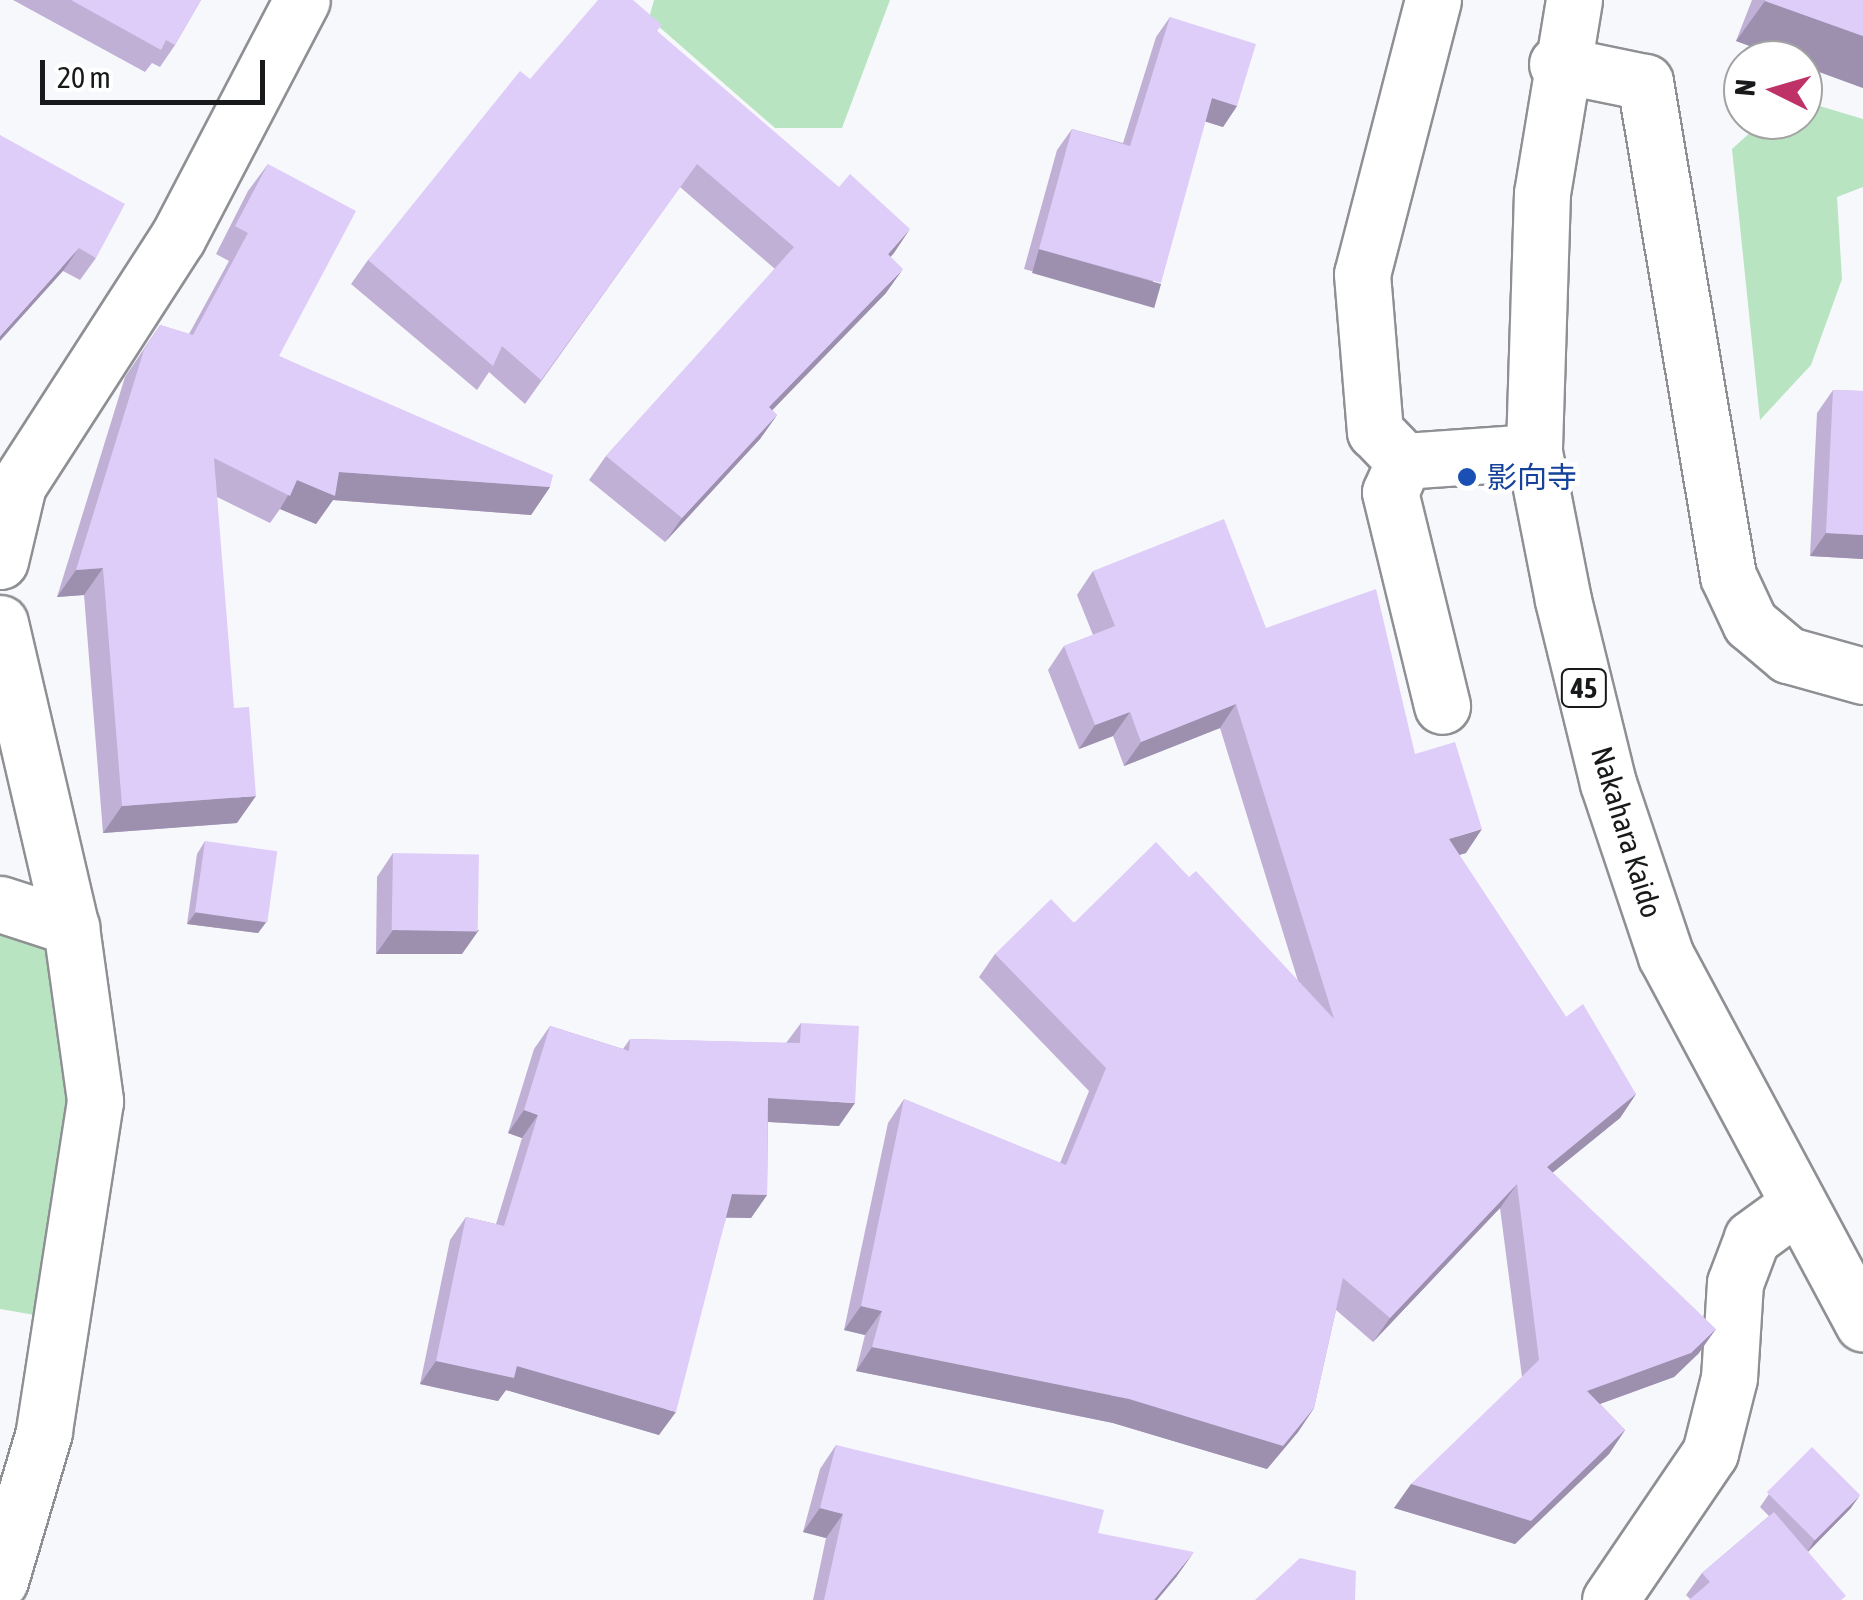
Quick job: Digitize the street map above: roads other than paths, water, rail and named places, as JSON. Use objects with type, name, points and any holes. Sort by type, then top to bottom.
[{"type":"street","points":[[0,561],[18,485],[178,237],[302,0]]},
{"type":"street","points":[[1404,462],[1376,432],[1362,274],[1432,0]]},
{"type":"street","name":"Nakahara Kaido","points":[[1574,0],[1557,64],[1542,194],[1534,452],[1608,783],[1666,956],[1796,1206],[1863,1324]]},
{"type":"street","points":[[1557,64],[1645,82],[1728,576],[1750,623],[1788,655],[1863,676]]},
{"type":"street","points":[[1404,462],[1534,452]]},
{"type":"street","points":[[1404,462],[1390,492],[1442,706]]},
{"type":"street","points":[[0,623],[70,927],[95,1102],[83,1218],[44,1432],[0,1581]]},
{"type":"street","points":[[0,904],[70,927]]},
{"type":"street","points":[[1610,1600],[1710,1452],[1729,1378],[1735,1282],[1752,1238],[1796,1206]]},
{"type":"place","name":"影向寺","points":[[1467,477]]}]
